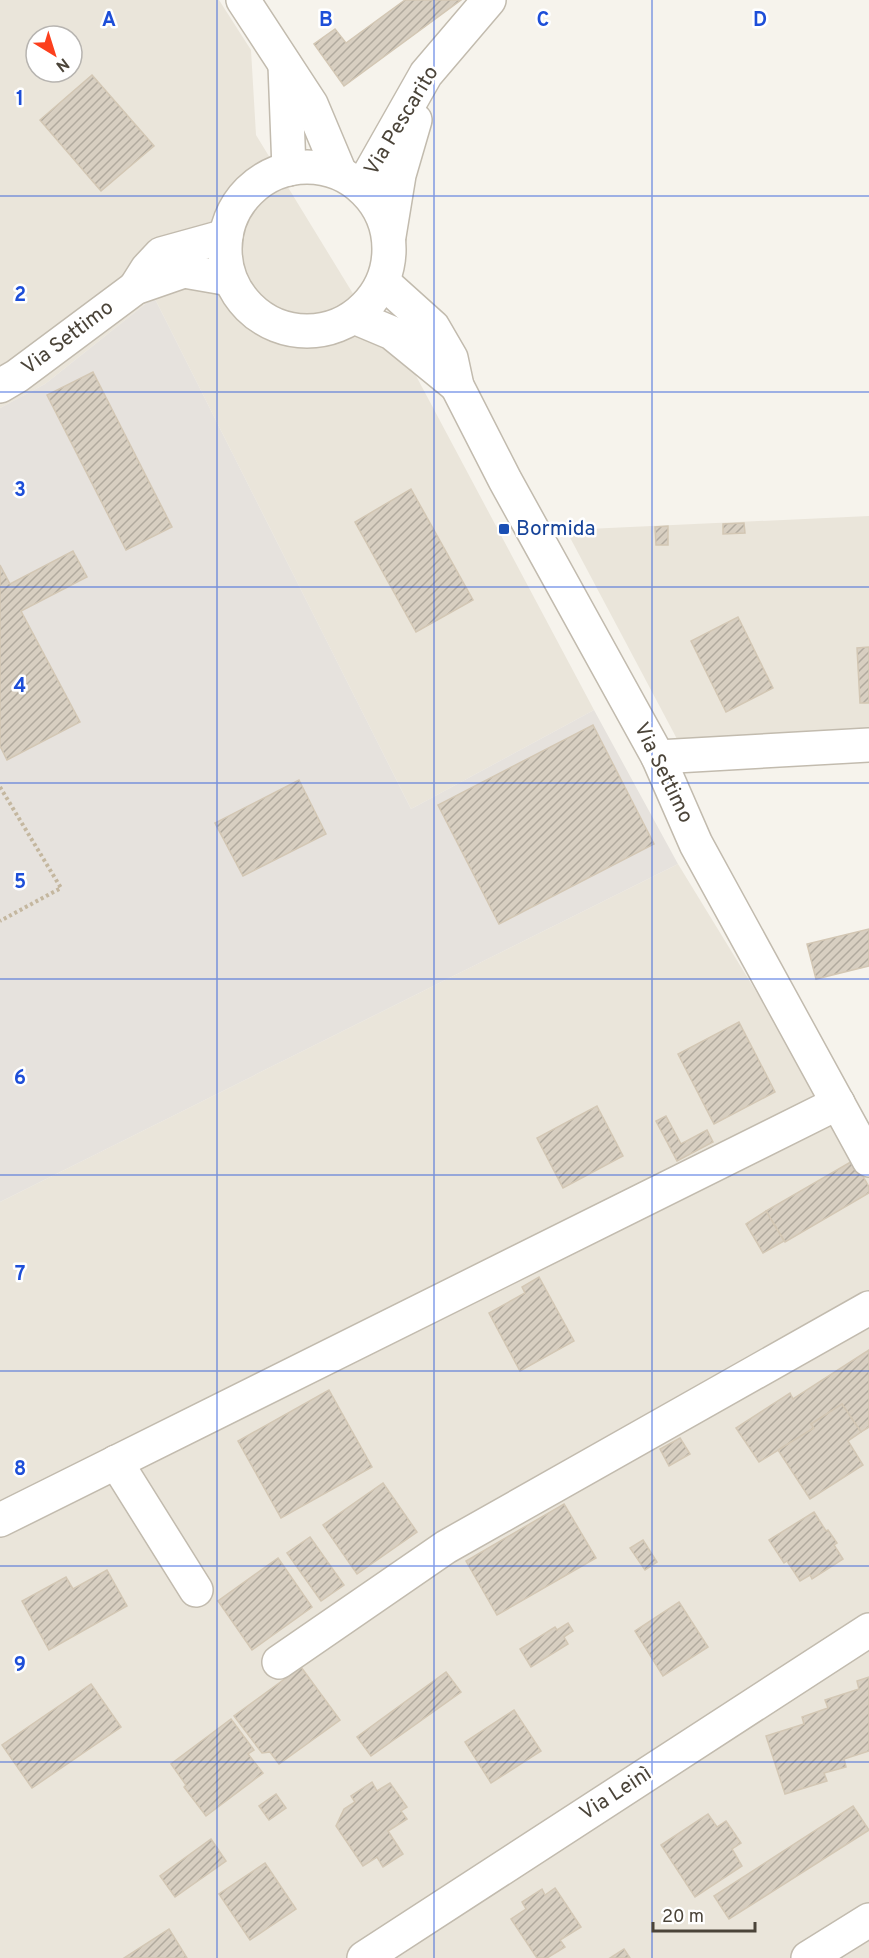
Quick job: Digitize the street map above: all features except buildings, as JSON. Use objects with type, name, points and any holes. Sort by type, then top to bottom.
[{"type":"street","points":[[243,0],[311,104],[351,180],[380,210],[389,237]]},
{"type":"street","name":"Via Pescarito","points":[[351,180],[426,74],[489,0]]},
{"type":"street","points":[[285,65],[289,169]]},
{"type":"street","points":[[351,180],[315,167],[289,169],[266,177],[247,193],[233,213],[226,236],[225,258],[230,279],[244,303],[265,321],[291,330],[313,331],[334,327],[354,317],[383,282],[389,260],[389,237],[399,175],[426,74]]},
{"type":"street","name":"Via Settimo","points":[[135,288],[147,269],[161,254],[226,236]]},
{"type":"street","name":"Via Settimo","points":[[0,386],[17,376],[135,288],[184,271],[230,279]]},
{"type":"street","name":"Via Settimo","points":[[383,282],[433,327],[451,358],[457,386],[505,480],[658,757],[696,844],[869,1160]]},
{"type":"street","name":"Via Settimo","points":[[354,317],[392,333],[457,386]]},
{"type":"street","points":[[658,757],[869,746]]},
{"type":"street","points":[[0,1520],[838,1104]]},
{"type":"street","points":[[279,1662],[446,1547],[869,1308]]},
{"type":"street","points":[[116,1462],[196,1590]]},
{"type":"street","name":"Via Leinì","points":[[364,1958],[869,1630]]},
{"type":"street","points":[[808,1958],[869,1920]]},
{"type":"path","points":[[0,787],[61,888],[0,921]]},
{"type":"shaded area","points":[[0,0],[219,0],[251,50],[256,135],[385,346],[414,372],[594,710],[411,809],[154,297],[45,384],[0,408]]},
{"type":"shaded area","points":[[154,297],[411,809],[594,710],[678,864],[0,1202],[0,408],[45,384]]},
{"type":"shaded area","points":[[869,516],[869,729],[677,739],[566,530]]},
{"type":"shaded area","points":[[678,864],[869,1176],[869,1958],[0,1958],[0,1202]]},
{"type":"place","name":"Bormida","points":[[504,529]]}]
